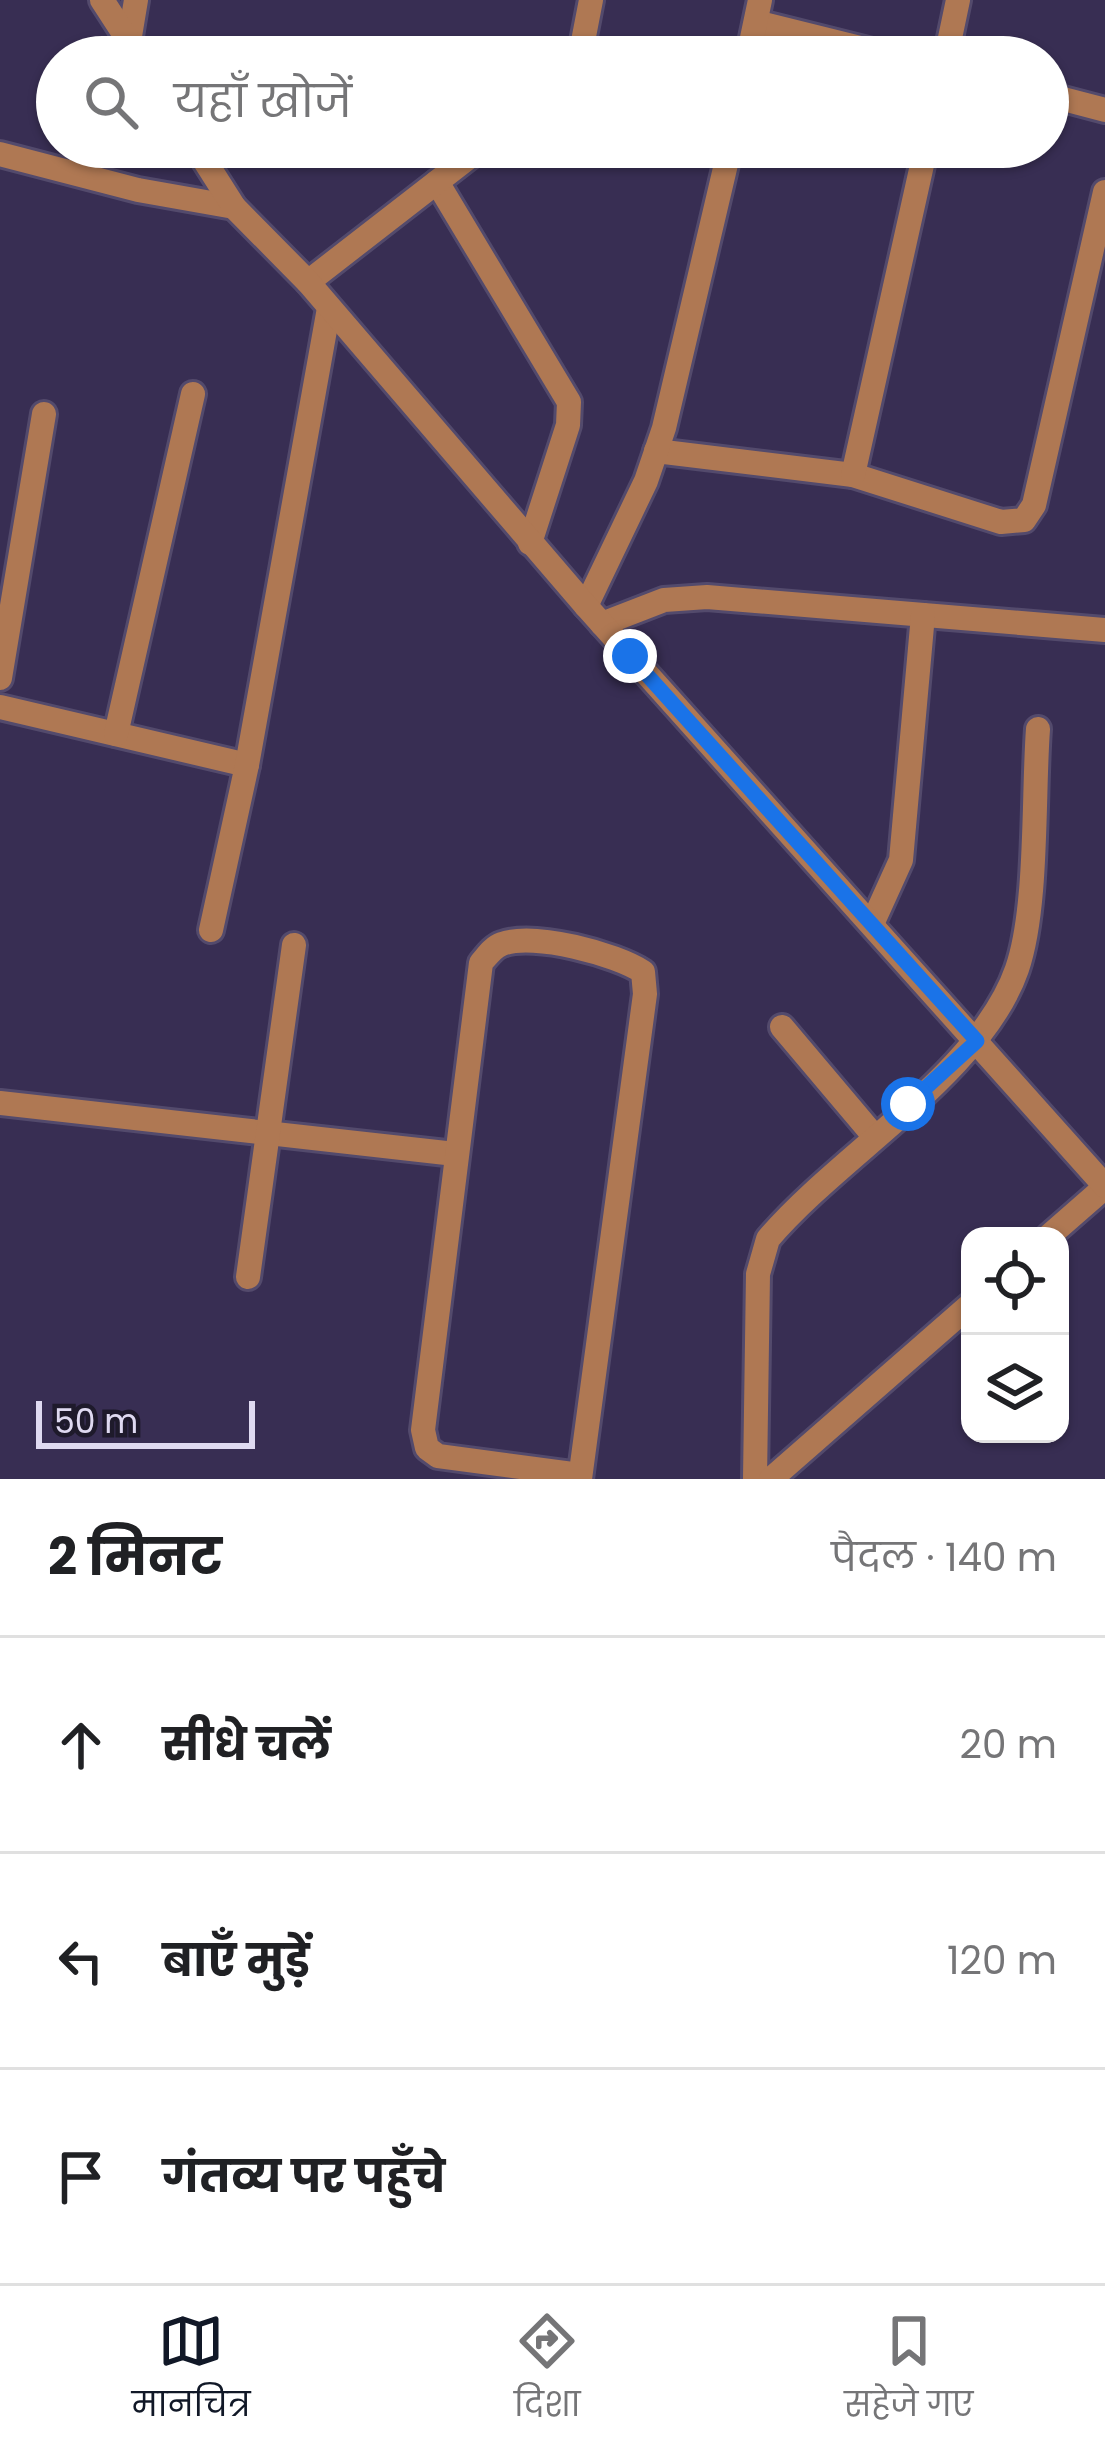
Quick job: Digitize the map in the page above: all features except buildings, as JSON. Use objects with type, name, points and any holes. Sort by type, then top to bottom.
[{"type":"street","points":[[102,0],[125,36]]},
{"type":"street","points":[[135,36],[136,0]]},
{"type":"street","points":[[584,36],[591,0]]},
{"type":"street","points":[[950,36],[958,0]]},
{"type":"street","points":[[758,11],[833,36]]},
{"type":"street","points":[[1069,101],[1105,110]]},
{"type":"street","points":[[0,154],[36,163]]},
{"type":"street","points":[[54,168],[138,190],[234,207]]},
{"type":"street","points":[[209,168],[234,207],[308,282],[530,543],[1105,1186],[1059,1227]]},
{"type":"street","points":[[308,282],[455,168]]},
{"type":"street","points":[[594,615],[656,451],[725,168]]},
{"type":"street","points":[[853,475],[921,168]]},
{"type":"street","points":[[437,182],[568,403],[568,425],[530,543]]},
{"type":"street","points":[[656,451],[853,475],[1001,522],[1024,520],[1034,505],[1105,192]]},
{"type":"street","points":[[212,930],[247,765],[328,308]]},
{"type":"street","points":[[116,734],[193,394]]},
{"type":"street","points":[[0,678],[44,414]]},
{"type":"street","points":[[594,615],[664,600],[707,597],[1105,630]]},
{"type":"street","points":[[872,924],[901,860],[923,615]]},
{"type":"street","points":[[0,707],[247,765]]},
{"type":"street","points":[[755,1479],[758,1274],[768,1239],[977,1041],[1010,986],[1024,942],[1038,729]]},
{"type":"street","points":[[524,939],[622,958],[643,972],[646,994],[580,1477],[438,1456],[427,1448],[423,1430],[481,963],[497,945],[524,939]]},
{"type":"street","points":[[248,1277],[294,945]]},
{"type":"street","points":[[782,1027],[874,1136]]},
{"type":"street","points":[[0,1103],[455,1154]]},
{"type":"street","points":[[770,1479],[961,1313]]},
{"type":"route","points":[[630,656],[977,1041],[908,1104]]}]
